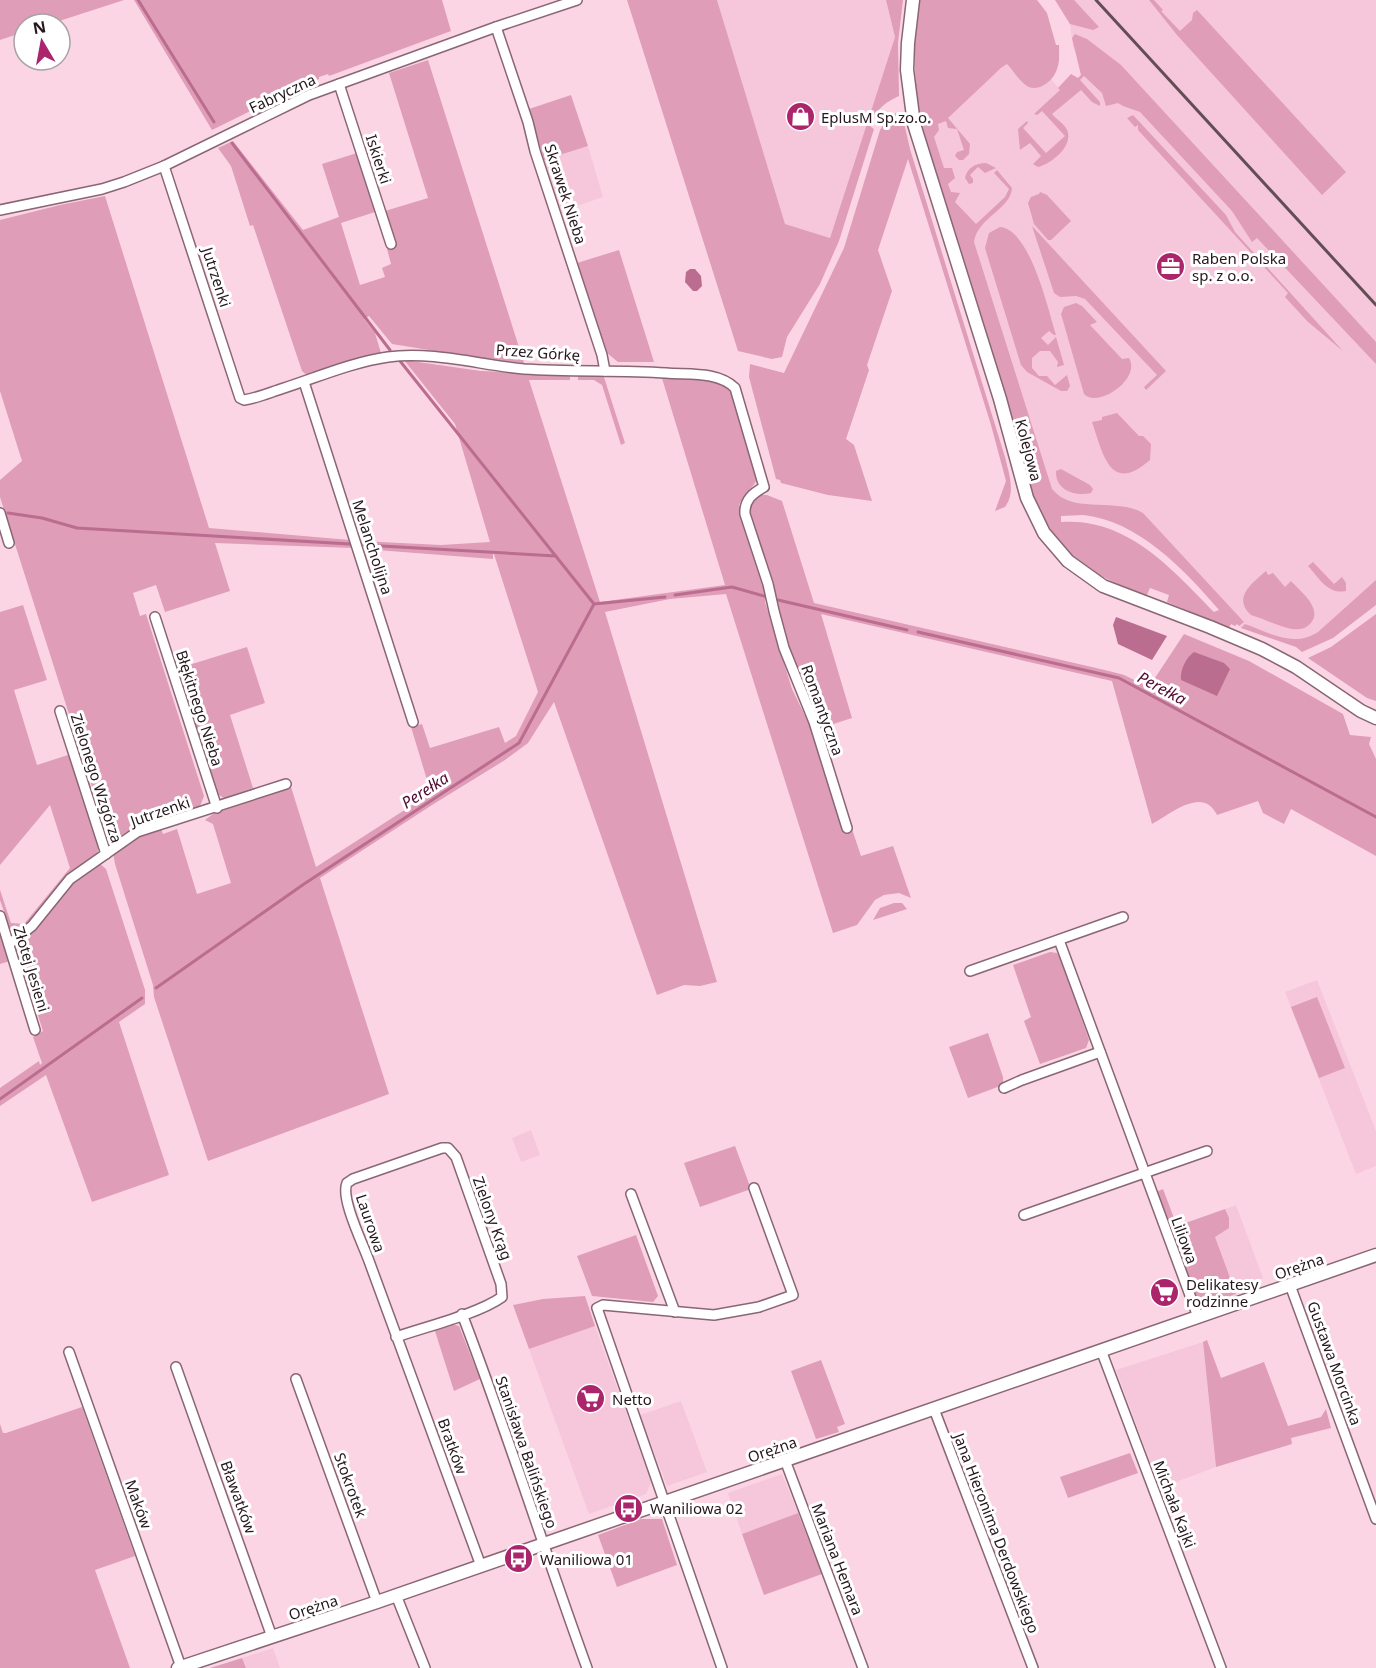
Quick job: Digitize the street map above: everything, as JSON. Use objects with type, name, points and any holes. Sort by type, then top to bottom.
[{"type":"street","name":"Fabryczna","points":[[0,210],[102,189],[164,166],[309,95],[577,0]]},
{"type":"street","name":"Kolejowa","points":[[913,0],[907,70],[914,124],[1000,399],[1027,498],[1044,532],[1068,561],[1103,586],[1262,649],[1296,667],[1361,711],[1376,718]]},
{"type":"street","name":"Skrawek Nieba","points":[[496,27],[602,355],[605,371]]},
{"type":"street","name":"Iskierki","points":[[339,84],[391,244]]},
{"type":"street","name":"Jutrzenki","points":[[164,166],[240,398]]},
{"type":"street","name":"Przez Górkę","points":[[240,398],[250,399],[370,360],[401,355],[446,358],[524,369],[627,370],[719,378],[729,382],[735,388],[765,487]]},
{"type":"street","name":"Melancholijna","points":[[304,381],[413,722]]},
{"type":"street","name":"Romantyczna","points":[[765,487],[754,492],[744,508],[768,584],[784,648],[814,722],[847,828]]},
{"type":"street","points":[[0,513],[9,543]]},
{"type":"street","name":"Błękitnego Nieba","points":[[155,617],[217,808]]},
{"type":"street","name":"Zielonego Wzgórza","points":[[60,711],[106,854]]},
{"type":"street","name":"Jutrzenki","points":[[9,944],[32,926],[69,879],[136,832],[217,808],[286,784]]},
{"type":"street","name":"Złotej Jesieni","points":[[0,916],[35,1030]]},
{"type":"street","points":[[970,971],[1123,917]]},
{"type":"street","name":"Liliowa","points":[[1059,940],[1198,1317]]},
{"type":"street","points":[[1004,1089],[1022,1080],[1100,1052]]},
{"type":"street","name":"Zielony Krąg","points":[[445,1148],[451,1150],[456,1157],[501,1284],[502,1297],[496,1302],[462,1314]]},
{"type":"street","name":"Laurowa","points":[[396,1337],[345,1195],[345,1188],[347,1183],[353,1179],[445,1148]]},
{"type":"street","points":[[1024,1215],[1207,1151]]},
{"type":"street","points":[[722,1668],[597,1308],[603,1305],[694,1315],[724,1314],[759,1307],[793,1295],[754,1188]]},
{"type":"street","points":[[632,1194],[675,1312]]},
{"type":"street","name":"Orężna","points":[[179,1667],[482,1566],[1376,1255]]},
{"type":"street","name":"Gustawa Morcinka","points":[[1290,1285],[1376,1519]]},
{"type":"street","points":[[396,1337],[462,1314]]},
{"type":"street","name":"Stanisława Balińskiego","points":[[462,1314],[497,1406],[542,1545],[587,1668]]},
{"type":"street","name":"Bratków","points":[[396,1337],[482,1566]]},
{"type":"street","name":"Michała Kajki","points":[[1101,1350],[1221,1668]]},
{"type":"street","name":"Maków","points":[[69,1352],[179,1667]]},
{"type":"street","name":"Bławatków","points":[[176,1367],[272,1637]]},
{"type":"street","name":"Stokrotek","points":[[296,1379],[377,1602]]},
{"type":"street","name":"Jana Hieronima Derdowskiego","points":[[934,1409],[1033,1668]]},
{"type":"street","name":"Mariana Hemara","points":[[785,1460],[863,1668]]},
{"type":"street","points":[[396,1595],[424,1668]]},
{"type":"shaded area","points":[[0,0],[124,0],[72,17],[72,12],[12,12],[12,36],[0,40]]},
{"type":"shaded area","points":[[134,0],[442,0],[451,31],[329,76],[328,74],[319,77],[282,96],[281,94],[272,98],[273,100],[212,130]]},
{"type":"shaded area","points":[[627,0],[717,0],[785,224],[830,238],[895,37],[886,0],[903,0],[898,43],[899,96],[885,104],[875,116],[871,127],[874,129],[839,241],[820,284],[787,337],[782,357],[772,359],[738,351]]},
{"type":"shaded area","points":[[717,0],[886,0],[895,37],[830,238],[785,224]]},
{"type":"shaded area","points":[[918,0],[1037,0],[1047,13],[1056,45],[1059,45],[1058,66],[1049,81],[1041,87],[1032,88],[1021,81],[1007,64],[1001,68],[948,118],[970,144],[969,154],[963,160],[955,156],[957,152],[964,150],[957,129],[948,128],[946,121],[938,124],[939,130],[934,137],[944,168],[952,168],[955,178],[948,184],[951,192],[960,193],[955,202],[976,224],[1005,197],[1009,189],[994,173],[997,170],[1012,188],[1006,202],[981,226],[974,242],[1052,489],[1061,497],[1071,501],[1132,508],[1143,513],[1244,622],[1239,626],[1231,624],[1229,628],[1167,602],[1169,595],[1150,588],[1147,595],[1105,578],[1073,556],[1049,526],[1030,485],[924,142],[915,71]],"holes":[[[1083,515],[1122,526],[1158,549],[1191,579],[1219,610],[1214,612],[1165,563],[1127,537],[1107,528],[1085,523],[1061,522],[1061,516]]]},
{"type":"shaded area","name":"Raben Polska sp. z o.o.","points":[[1055,0],[1376,0],[1376,584],[1318,637],[1297,647],[1240,627],[1142,520],[1050,505],[930,127],[1008,63],[1046,74],[1064,94],[1087,73],[1073,47],[1070,24]]},
{"type":"shaded area","points":[[1055,0],[1074,0],[1099,27],[1093,30],[1070,24]]},
{"type":"shaded area","points":[[1149,0],[1154,0],[1180,31],[1192,20],[1193,13],[1197,10],[1346,172],[1322,195],[1177,35]]},
{"type":"shaded area","points":[[1075,34],[1087,39],[1121,65],[1376,342],[1376,364],[1257,238],[1252,242],[1232,211],[1140,112],[1118,103],[1106,106],[1102,93],[1084,76],[1080,80],[1100,102],[1100,106],[1092,102],[1081,90],[1052,114],[1065,126],[1068,134],[1068,141],[1061,153],[1038,167],[1033,164],[1041,156],[1030,143],[1020,150],[1018,129],[1027,121],[1028,123],[1023,128],[1046,153],[1065,136],[1042,111],[1037,115],[1034,114],[1060,90],[1058,88],[1071,74],[1078,78],[1081,75],[1072,38]]},
{"type":"shaded area","points":[[428,60],[524,363],[392,344],[369,316],[364,319],[375,333],[381,353],[308,376],[302,371],[231,166],[218,148],[233,141],[303,230],[339,217],[322,164],[357,153],[375,212],[341,223],[360,285],[385,277],[382,268],[391,264],[387,249],[396,246],[385,211],[428,198],[389,73]]},
{"type":"shaded area","points":[[571,95],[588,146],[544,160],[529,109]]},
{"type":"shaded area","points":[[896,113],[902,114],[910,149],[1005,457],[1011,483],[1010,495],[1005,507],[995,511],[1006,481],[991,425],[908,159],[878,250],[892,291],[867,365],[869,370],[846,439],[854,445],[872,501],[828,495],[781,483],[776,479],[749,377],[750,364],[784,373],[844,248],[880,130],[887,119]]},
{"type":"shaded area","points":[[1133,115],[1226,215],[1235,232],[1343,351],[1308,322],[1285,297],[1288,293],[1138,130],[1138,125],[1135,127],[1127,118]]},
{"type":"shaded area","points":[[588,146],[603,197],[560,212],[544,160]]},
{"type":"shaded area","points":[[986,163],[996,168],[985,173],[978,167],[970,175],[973,183],[969,184],[965,178],[968,171],[975,165]]},
{"type":"shaded area","points":[[1040,192],[1047,195],[1071,221],[1051,240],[1048,240],[1034,224],[1028,203],[1031,197]]},
{"type":"shaded area","points":[[105,196],[209,528],[350,540],[354,548],[215,543],[230,591],[165,612],[156,585],[133,593],[140,616],[146,614],[204,796],[200,806],[137,825],[114,840],[109,840],[0,497],[0,480],[22,461],[0,391],[0,220]]},
{"type":"shaded area","points":[[1032,226],[1166,371],[1146,390],[1144,387],[1157,375],[1085,299],[1076,296],[1060,297],[1054,293]]},
{"type":"shaded area","points":[[1000,227],[1011,231],[1029,255],[1043,290],[1056,335],[1049,331],[1041,338],[1048,345],[1056,337],[1064,365],[1057,367],[1058,362],[1050,351],[1040,351],[1032,358],[1032,368],[1039,376],[1047,376],[1055,385],[1067,375],[1070,386],[1067,391],[1061,391],[1027,372],[1021,365],[985,248],[989,233]]},
{"type":"shaded area","points":[[619,250],[654,362],[618,362],[607,353],[577,263]]},
{"type":"shaded area","points":[[695,269],[701,276],[702,286],[697,291],[693,291],[685,282],[686,272]]},
{"type":"shaded area","points":[[1076,303],[1082,306],[1097,322],[1090,325],[1122,359],[1129,358],[1131,366],[1124,383],[1107,395],[1098,398],[1090,398],[1084,394],[1061,314],[1064,307]]},
{"type":"shaded area","points":[[404,360],[481,371],[570,374],[570,380],[529,380],[600,602],[725,585],[661,375],[706,379],[729,388],[743,417],[758,478],[739,505],[767,591],[765,602],[792,689],[811,728],[845,831],[852,829],[861,856],[893,846],[911,898],[899,893],[884,895],[875,900],[857,925],[833,933],[726,594],[670,599],[605,612],[717,982],[700,986],[684,985],[657,995],[554,702],[528,743],[320,878],[389,1094],[208,1161],[154,997],[153,985],[113,852],[141,834],[161,828],[163,834],[177,829],[197,894],[231,883],[213,824],[205,820],[213,814],[291,787],[316,867],[431,793],[411,727],[422,724],[430,748],[499,727],[505,743],[516,736],[538,692],[493,551],[493,559],[364,549],[361,541],[441,545],[490,542],[455,424]]},
{"type":"shaded area","points":[[578,373],[603,374],[625,443],[621,445],[602,385],[594,380],[578,380]]},
{"type":"shaded area","points":[[1117,413],[1139,436],[1143,436],[1151,444],[1150,460],[1136,470],[1126,473],[1117,472],[1110,466],[1092,422]]},
{"type":"shaded area","points":[[1061,469],[1090,485],[1093,489],[1091,493],[1073,493],[1062,487],[1056,471]]},
{"type":"shaded area","points":[[756,495],[767,495],[782,501],[814,603],[1109,671],[1124,675],[1149,687],[1184,634],[1249,661],[1343,714],[1350,735],[1371,737],[1369,744],[1376,759],[1376,856],[1291,809],[1284,824],[1263,813],[1258,801],[1217,815],[1211,807],[1196,802],[1187,804],[1152,824],[1112,681],[821,614],[852,718],[821,728],[780,623],[774,592],[748,504]]},
{"type":"shaded area","points":[[1313,562],[1334,584],[1342,577],[1346,583],[1346,591],[1340,592],[1324,584],[1308,566]]},
{"type":"shaded area","points":[[1266,571],[1268,575],[1273,573],[1285,587],[1291,581],[1305,595],[1314,612],[1314,618],[1308,626],[1299,629],[1287,628],[1251,615],[1246,609],[1243,603],[1246,591]]},
{"type":"shaded area","points":[[1376,580],[1376,605],[1333,638],[1302,652],[1296,647],[1241,628],[1245,624],[1272,635],[1291,639],[1309,637],[1318,632]]},
{"type":"shaded area","points":[[23,605],[47,680],[14,690],[37,765],[71,754],[100,843],[97,854],[71,872],[27,927],[18,932],[11,932],[0,900],[0,890],[11,923],[24,924],[70,868],[50,805],[0,865],[0,612]]},
{"type":"shaded area","points":[[1376,614],[1376,701],[1367,698],[1308,658],[1331,647]]},
{"type":"shaded area","points":[[1116,617],[1167,636],[1152,660],[1118,644],[1113,625]]},
{"type":"shaded area","points":[[247,647],[265,703],[230,715],[253,788],[224,798],[217,794],[176,669]]},
{"type":"shaded area","points":[[1194,652],[1224,663],[1230,669],[1217,696],[1181,680],[1184,664]]},
{"type":"shaded area","points":[[98,862],[106,869],[145,990],[145,1004],[119,1022],[169,1175],[92,1202],[46,1075],[0,1106],[0,1088],[39,1061],[40,1065],[42,1063],[33,1037],[43,1031],[20,959],[19,947],[73,880]]},
{"type":"shaded area","points":[[902,903],[907,909],[873,920],[880,908]]},
{"type":"shaded area","points":[[0,934],[10,961],[0,964]]},
{"type":"shaded area","points":[[1050,952],[1057,953],[1061,960],[1089,1040],[1086,1048],[1040,1064],[1024,1021],[1031,1017],[1013,965]]},
{"type":"shaded area","points":[[1317,980],[1376,1131],[1376,1166],[1356,1174],[1285,992]]},
{"type":"shaded area","points":[[1317,997],[1345,1068],[1319,1078],[1291,1007]]},
{"type":"shaded area","points":[[988,1033],[1003,1077],[1003,1085],[968,1098],[949,1047]]},
{"type":"shaded area","points":[[531,1130],[540,1155],[521,1162],[512,1138]]},
{"type":"shaded area","points":[[735,1146],[751,1189],[700,1207],[684,1163]]},
{"type":"shaded area","points":[[1163,1189],[1177,1226],[1225,1209],[1229,1218],[1229,1228],[1215,1237],[1236,1294],[1200,1307],[1156,1192]]},
{"type":"shaded area","points":[[1236,1205],[1263,1278],[1233,1288],[1207,1216]]},
{"type":"shaded area","points":[[636,1235],[658,1296],[653,1302],[592,1296],[577,1256]]},
{"type":"shaded area","points":[[585,1296],[595,1326],[529,1349],[513,1305],[543,1299]]},
{"type":"shaded area","points":[[447,1323],[459,1326],[480,1379],[454,1391],[434,1328]]},
{"type":"shaded area","points":[[595,1326],[651,1482],[646,1494],[589,1514],[529,1349]]},
{"type":"shaded area","points":[[1207,1340],[1221,1378],[1264,1362],[1288,1426],[1321,1417],[1326,1409],[1331,1428],[1291,1438],[1292,1444],[1216,1467],[1203,1342]]},
{"type":"shaded area","points":[[1203,1342],[1216,1467],[1160,1488],[1116,1370]]},
{"type":"shaded area","points":[[821,1360],[845,1424],[837,1427],[839,1432],[816,1439],[791,1371]]},
{"type":"shaded area","points":[[681,1401],[707,1472],[667,1486],[640,1415]]},
{"type":"shaded area","points":[[82,1407],[135,1556],[95,1570],[130,1668],[0,1668],[0,1424],[3,1433],[6,1433]]},
{"type":"shaded area","points":[[1130,1453],[1138,1473],[1068,1498],[1060,1477]]},
{"type":"shaded area","points":[[782,1474],[798,1513],[742,1534],[728,1493]]},
{"type":"shaded area","points":[[798,1513],[822,1574],[764,1595],[742,1534]]},
{"type":"shaded area","points":[[641,1519],[662,1519],[677,1565],[617,1587],[598,1535]]},
{"type":"shaded area","points":[[273,1648],[280,1668],[246,1668],[242,1658]]},
{"type":"shaded area","points":[[242,1658],[246,1668],[210,1668]]},
{"type":"waterway","points":[[138,0],[214,122]]},
{"type":"waterway","points":[[232,143],[390,350]]},
{"type":"waterway","points":[[400,361],[594,604]]},
{"type":"waterway","points":[[8,513],[42,518],[77,528],[350,544]]},
{"type":"waterway","points":[[364,545],[556,556]]},
{"type":"waterway","name":"Perełka","points":[[675,595],[732,587],[764,596]]},
{"type":"waterway","name":"Perełka","points":[[156,988],[304,884],[519,743],[594,604],[665,597]]},
{"type":"waterway","name":"Perełka","points":[[778,600],[907,630]]},
{"type":"waterway","name":"Perełka","points":[[918,632],[1119,678],[1376,817]]},
{"type":"waterway","name":"Perełka","points":[[0,1099],[142,998]]},
{"type":"railway","points":[[1096,0],[1376,305]]},
{"type":"place","name":"EplusM Sp.zo.o.","points":[[800,117]]},
{"type":"place","name":"Raben Polska sp. z o.o.","points":[[1171,267]]},
{"type":"place","name":"Delikatesy rodzinne","points":[[1165,1293]]},
{"type":"place","name":"Netto","points":[[591,1399]]},
{"type":"place","name":"Waniliowa 02","points":[[629,1508]]},
{"type":"place","name":"Waniliowa 01","points":[[519,1559]]}]
